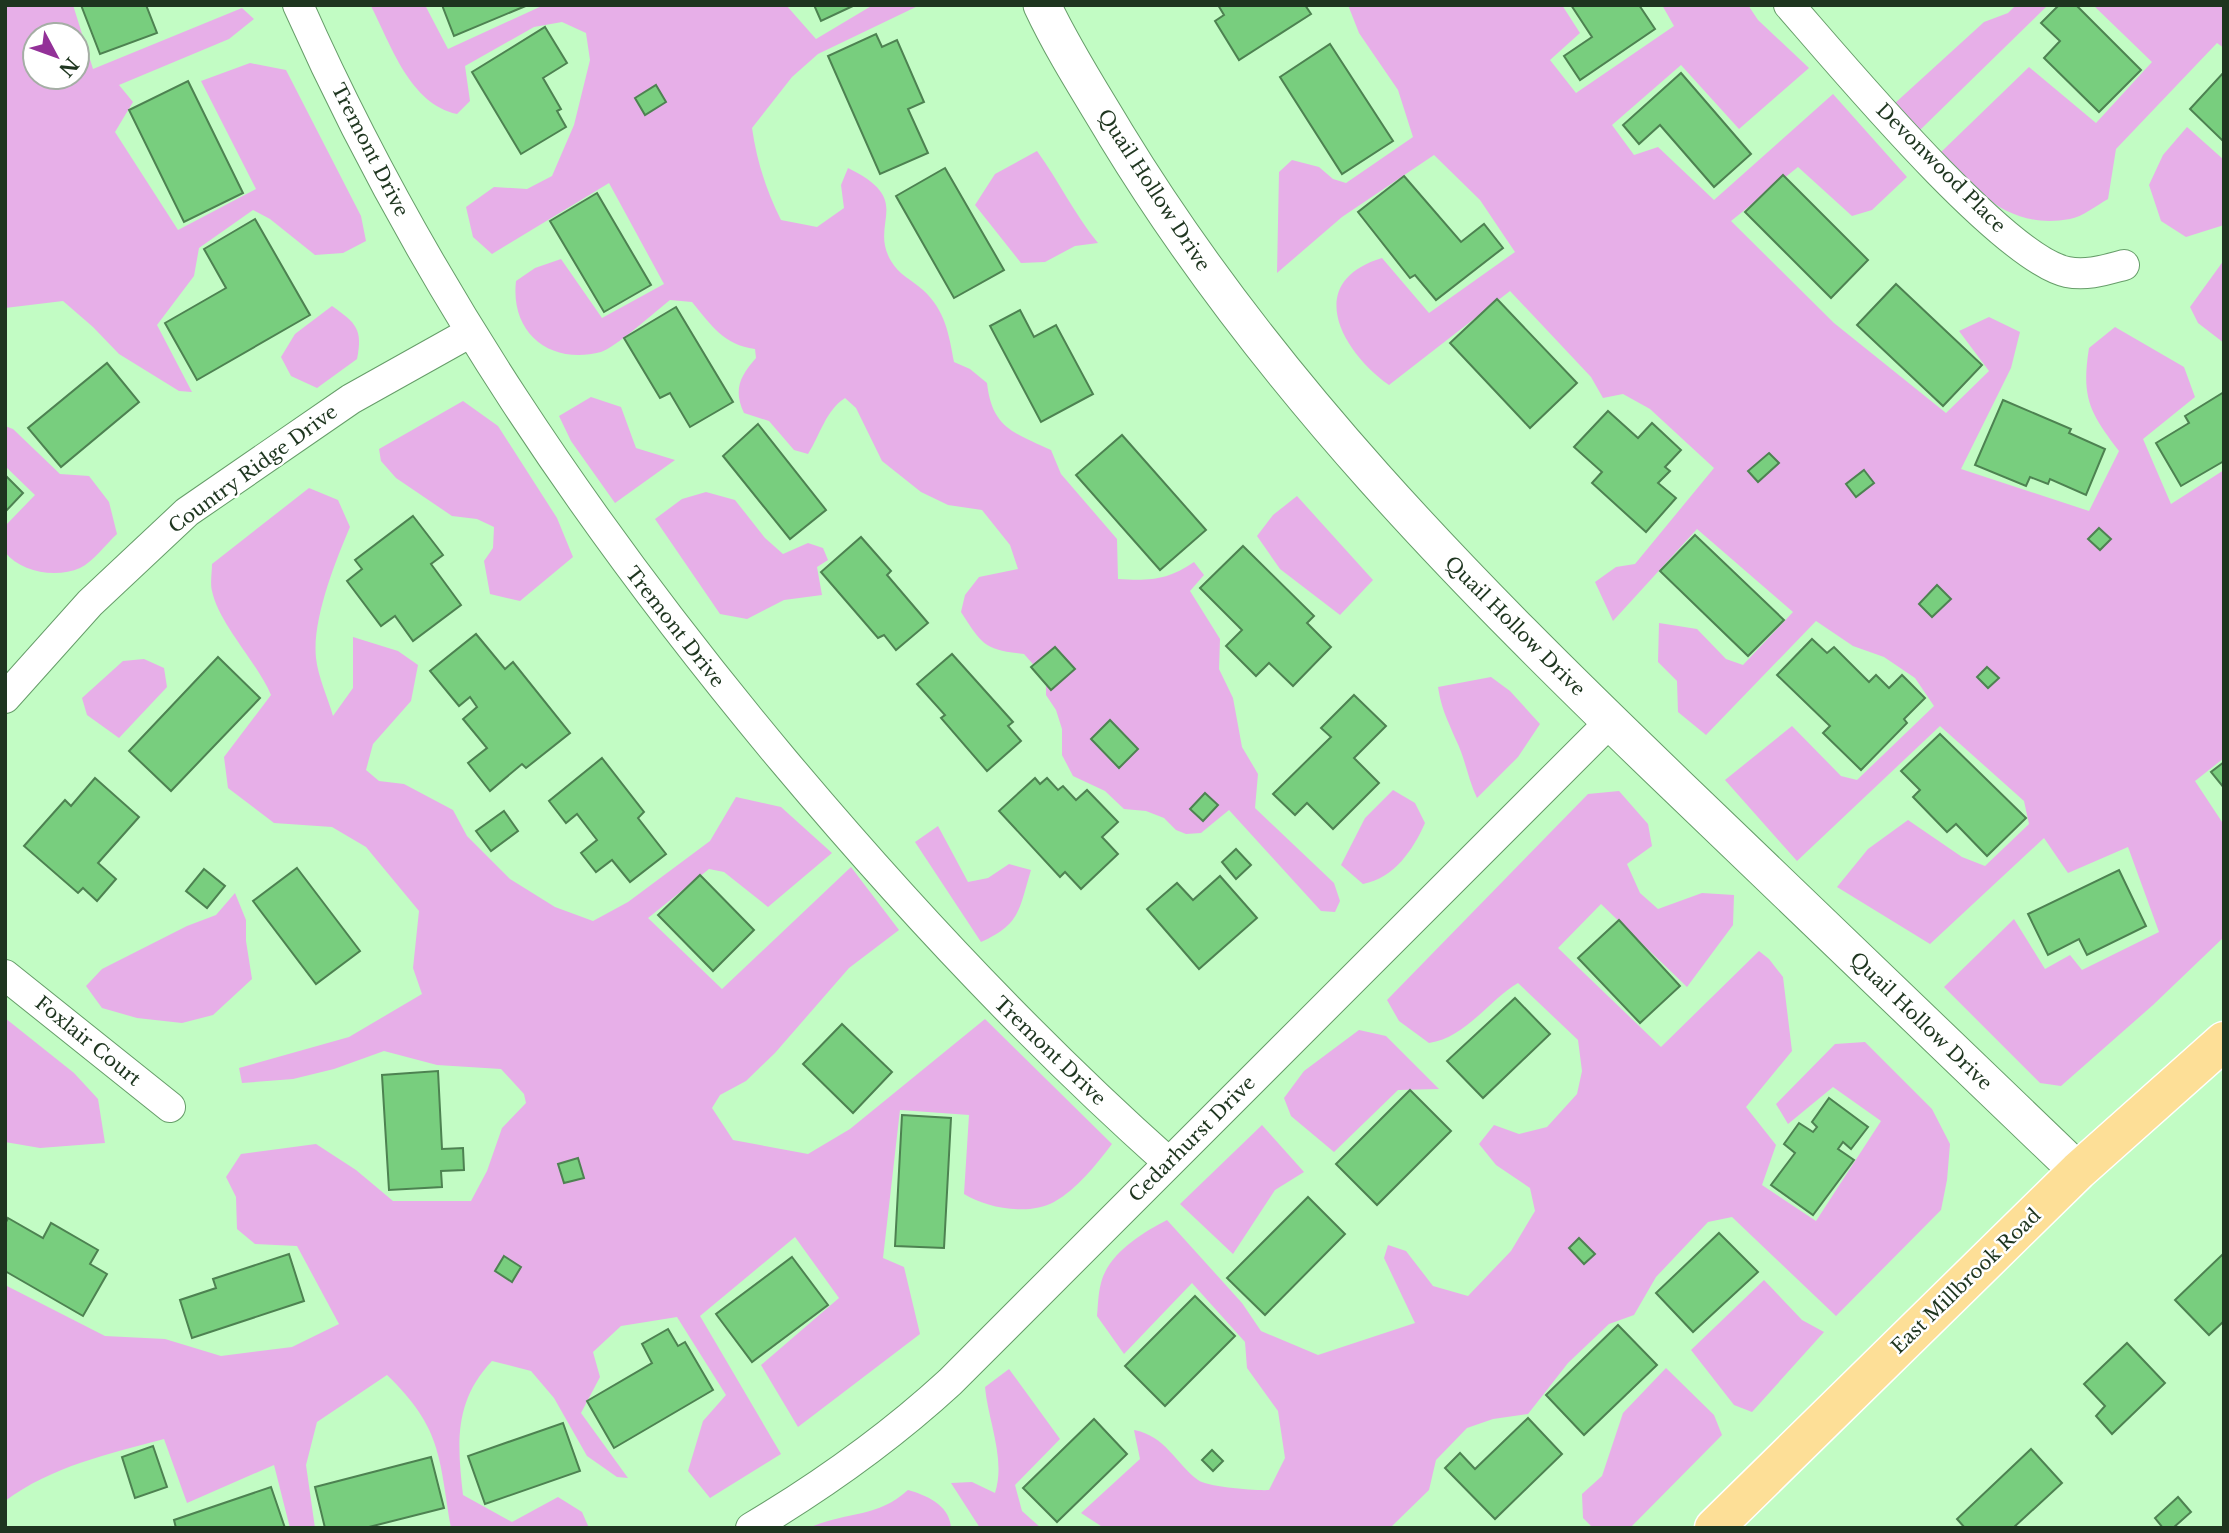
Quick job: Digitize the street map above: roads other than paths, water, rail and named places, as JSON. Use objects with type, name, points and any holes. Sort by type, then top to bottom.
[{"type":"main road","name":"East Millbrook Road","points":[[1714,1528],[2078,1171],[2224,1041]]},
{"type":"street","name":"Tremont Drive","points":[[298,5],[391,192],[468,333],[621,558],[678,632],[838,826],[983,984],[1060,1063],[1168,1162]]},
{"type":"street","name":"Quail Hollow Drive","points":[[1042,5],[1149,188],[1231,304],[1296,387],[1405,515],[1610,722],[2078,1171]]},
{"type":"street","name":"Devonwood Place","points":[[1789,5],[1890,118],[1997,229],[2065,272],[2090,274],[2124,265]]},
{"type":"street","name":"Country Ridge Drive","points":[[5,698],[90,603],[187,512],[351,399],[468,333]]},
{"type":"street","name":"Cedarhurst Drive","points":[[751,1528],[850,1465],[900,1428],[997,1335],[1610,722]]},
{"type":"street","name":"Foxlair Court","points":[[5,975],[170,1107]]}]
